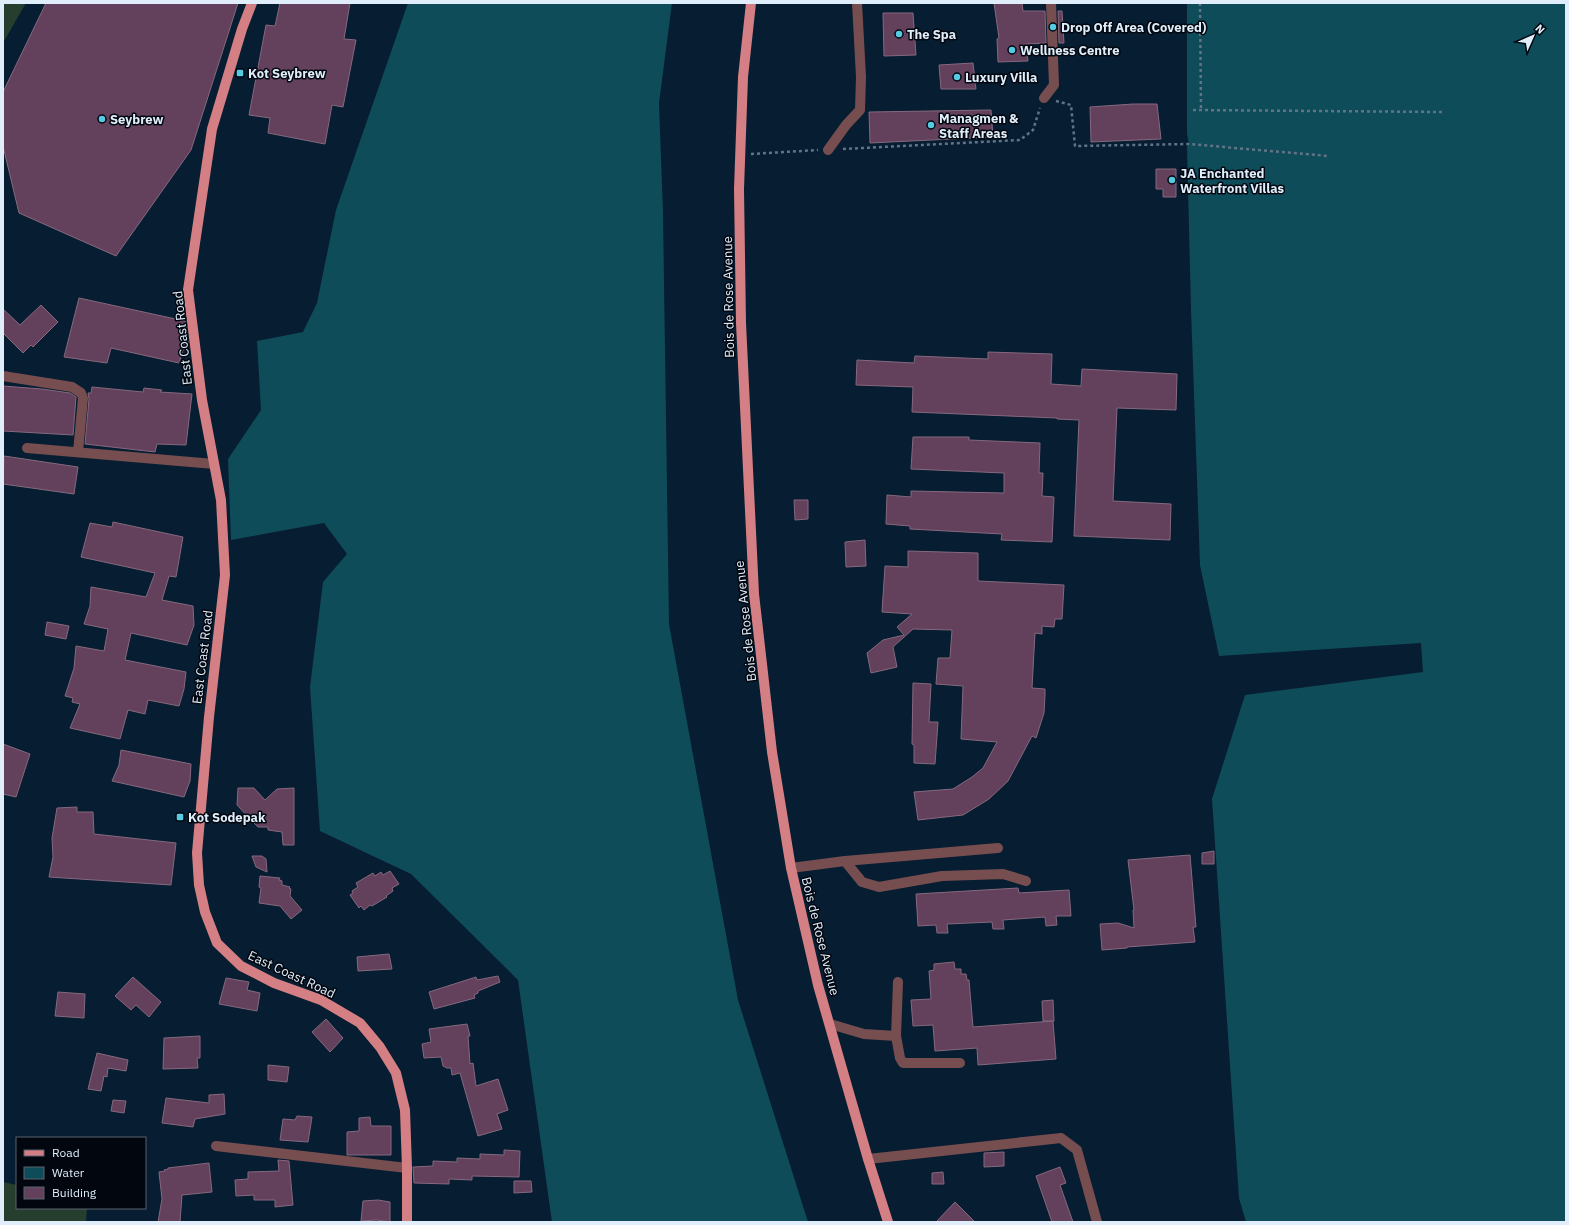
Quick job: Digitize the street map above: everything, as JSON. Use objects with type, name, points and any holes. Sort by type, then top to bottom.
[{"type":"main road","name":"East Coast Road","points":[[252,3],[242,29],[212,129],[188,290],[202,400],[221,500],[225,575],[208,717],[197,853],[199,885],[205,912],[217,943],[241,966],[274,983],[321,1000],[360,1023],[380,1047],[396,1073],[405,1110],[407,1222]]},
{"type":"main road","name":"Bois de Rose Avenue","points":[[751,3],[743,77],[740,155],[741,323],[754,594],[772,752],[791,868],[818,985],[868,1159],[888,1222]]},
{"type":"street","points":[[828,150],[846,125],[860,110],[861,77],[857,3]]},
{"type":"street","points":[[1044,98],[1054,86],[1051,3]]},
{"type":"street","points":[[3,376],[72,387],[81,393],[83,398],[78,452]]},
{"type":"street","points":[[27,448],[214,464]]},
{"type":"street","points":[[791,868],[845,861],[998,848]]},
{"type":"street","points":[[845,861],[862,882],[879,887],[942,876],[1002,874],[1026,881]]},
{"type":"street","points":[[898,982],[896,1036],[900,1058],[903,1063],[960,1063]]},
{"type":"street","points":[[830,1024],[864,1034],[896,1036]]},
{"type":"street","points":[[868,1159],[1061,1138],[1077,1150],[1097,1222]]},
{"type":"street","points":[[216,1146],[407,1168]]},
{"type":"path","points":[[1200,3],[1201,110]]},
{"type":"path","points":[[740,155],[1020,140],[1033,130],[1044,98],[1071,105],[1075,146],[1189,144],[1328,156]]},
{"type":"path","points":[[1193,110],[1442,112]]},
{"type":"green space","points":[[3,3],[26,3],[3,43]]},
{"type":"green space","points":[[3,1182],[16,1185],[16,1209],[87,1209],[86,1222],[3,1222]]},
{"type":"water","points":[[408,3],[672,3],[659,103],[663,213],[669,624],[738,1000],[808,1222],[552,1222],[518,980],[411,874],[320,831],[310,687],[323,582],[347,554],[324,523],[231,540],[228,459],[261,410],[257,341],[303,332],[317,303],[336,210]]},
{"type":"water","points":[[1187,3],[1566,3],[1566,1222],[1246,1222],[1239,1198],[1212,799],[1245,695],[1423,672],[1421,643],[1219,656],[1200,565],[1187,146],[1189,144],[1187,134]]},
{"type":"building","name":"Seybrew","points":[[46,3],[238,3],[191,150],[116,256],[19,213],[3,146],[3,92]]},
{"type":"building","points":[[280,3],[350,3],[344,39],[356,40],[343,107],[332,105],[325,144],[268,133],[270,118],[249,115],[266,25],[275,26]]},
{"type":"building","points":[[994,3],[1022,3],[1023,11],[1045,11],[1046,43],[1026,44],[1028,61],[998,62],[997,39],[999,38]]},
{"type":"building","points":[[1058,11],[1062,11],[1064,43],[1059,43]]},
{"type":"building","name":"The Spa","points":[[883,13],[913,13],[916,55],[884,56]]},
{"type":"building","name":"Luxury Villa","points":[[973,63],[976,89],[941,89],[939,65]]},
{"type":"building","points":[[1157,104],[1161,139],[1091,142],[1090,107]]},
{"type":"building","name":"Managmen & Staff Areas","points":[[991,110],[993,137],[870,143],[869,112]]},
{"type":"building","points":[[1156,169],[1176,169],[1176,197],[1163,197],[1163,189],[1156,189]]},
{"type":"building","points":[[79,298],[185,321],[188,343],[185,350],[183,350],[179,363],[111,348],[107,363],[64,357]]},
{"type":"building","points":[[41,305],[58,322],[33,347],[31,345],[23,353],[3,333],[3,309],[20,325]]},
{"type":"building","points":[[988,352],[1052,354],[1051,384],[1081,386],[1082,369],[1177,374],[1176,410],[1117,408],[1113,501],[1171,504],[1170,540],[1074,536],[1079,420],[912,412],[913,387],[856,385],[857,360],[914,363],[915,356],[988,359]]},
{"type":"building","points":[[3,386],[70,393],[76,397],[73,435],[3,431]]},
{"type":"building","points":[[92,387],[143,392],[144,388],[162,390],[160,392],[192,394],[186,445],[157,444],[155,452],[85,444],[89,399],[88,393],[91,393]]},
{"type":"building","points":[[913,437],[969,437],[969,440],[1040,443],[1039,473],[1043,473],[1042,496],[1054,497],[1052,542],[1001,540],[1002,534],[910,529],[910,526],[886,524],[887,495],[911,497],[911,491],[1004,493],[1004,473],[911,469]]},
{"type":"building","points":[[4,456],[78,467],[74,494],[3,484]]},
{"type":"building","points":[[794,500],[808,500],[808,519],[795,520]]},
{"type":"building","points":[[113,522],[183,537],[176,577],[169,576],[162,600],[193,606],[194,625],[187,645],[131,633],[125,660],[186,672],[184,689],[179,706],[148,700],[145,714],[128,710],[120,739],[70,728],[80,704],[72,702],[73,698],[65,696],[74,668],[76,646],[104,651],[108,629],[84,624],[90,606],[91,587],[146,597],[155,573],[81,557],[90,523],[112,527]]},
{"type":"building","points":[[865,540],[866,566],[846,567],[845,542]]},
{"type":"building","points":[[908,551],[978,553],[978,581],[1064,585],[1062,619],[1055,619],[1054,627],[1042,626],[1042,634],[1035,633],[1032,688],[1045,689],[1044,713],[1036,738],[1032,736],[1008,781],[989,799],[963,815],[918,820],[914,792],[953,789],[983,768],[997,742],[961,739],[963,686],[936,684],[938,658],[950,658],[952,630],[913,629],[893,647],[897,667],[871,673],[867,653],[883,640],[904,635],[897,627],[912,614],[882,612],[885,566],[908,567]]},
{"type":"building","points":[[47,622],[69,626],[66,639],[45,635]]},
{"type":"building","points":[[913,683],[931,684],[929,722],[938,722],[935,764],[914,763],[914,745],[912,744]]},
{"type":"building","points":[[3,744],[30,754],[16,797],[3,794]]},
{"type":"building","points":[[121,750],[191,764],[190,781],[184,797],[112,781],[119,765]]},
{"type":"building","points":[[238,788],[254,788],[265,800],[277,789],[294,788],[294,845],[283,845],[282,832],[268,830],[268,827],[258,827],[250,819],[237,805]]},
{"type":"building","points":[[77,807],[77,812],[93,812],[94,834],[176,843],[171,885],[49,877],[53,857],[52,838],[57,808]]},
{"type":"building","points":[[1214,851],[1214,864],[1202,864],[1202,853]]},
{"type":"building","points":[[1190,855],[1196,927],[1193,927],[1195,942],[1102,950],[1100,924],[1118,923],[1134,928],[1134,910],[1128,860]]},
{"type":"building","points":[[252,856],[262,856],[266,859],[267,872],[256,867]]},
{"type":"building","points":[[390,871],[399,884],[392,888],[393,891],[386,896],[387,897],[372,906],[370,905],[364,910],[361,906],[359,908],[350,895],[353,893],[352,891],[358,887],[356,883],[373,873],[375,876],[381,872],[383,875]]},
{"type":"building","points":[[260,876],[280,878],[279,880],[282,881],[282,885],[290,887],[290,896],[302,910],[291,919],[280,906],[259,903],[261,888],[259,887]]},
{"type":"building","points":[[1018,888],[1019,893],[1069,890],[1071,916],[1056,916],[1057,925],[1046,926],[1045,917],[1003,920],[1004,929],[993,929],[992,922],[947,924],[948,933],[937,933],[936,925],[918,926],[916,894]]},
{"type":"building","points":[[389,954],[392,969],[358,971],[357,957]]},
{"type":"building","points":[[954,962],[955,969],[961,969],[961,974],[966,974],[967,980],[969,980],[973,1027],[1053,1021],[1056,1059],[978,1065],[977,1048],[935,1051],[933,1025],[913,1026],[911,1000],[931,999],[929,971],[934,970],[934,964]]},
{"type":"building","points":[[498,976],[500,982],[478,991],[478,993],[474,995],[475,998],[434,1009],[429,992],[476,977],[477,980]]},
{"type":"building","points":[[133,977],[161,1002],[149,1017],[136,1005],[131,1010],[115,996]]},
{"type":"building","points":[[226,978],[249,982],[247,990],[260,993],[257,1011],[219,1004]]},
{"type":"building","points":[[58,992],[85,994],[84,1018],[55,1016]]},
{"type":"building","points":[[1053,1000],[1054,1021],[1043,1021],[1042,1001]]},
{"type":"building","points":[[326,1019],[343,1038],[330,1052],[312,1032]]},
{"type":"building","points":[[467,1024],[470,1036],[468,1036],[470,1064],[473,1063],[476,1086],[498,1079],[508,1110],[497,1114],[502,1129],[478,1136],[460,1073],[452,1075],[451,1068],[443,1066],[441,1057],[424,1058],[422,1044],[431,1042],[429,1029]]},
{"type":"building","points":[[200,1036],[200,1058],[197,1058],[198,1068],[163,1069],[164,1038]]},
{"type":"building","points":[[97,1053],[128,1060],[126,1071],[108,1068],[107,1077],[104,1076],[101,1091],[88,1089]]},
{"type":"building","points":[[268,1065],[289,1067],[287,1082],[268,1080]]},
{"type":"building","points":[[224,1094],[225,1114],[195,1119],[193,1127],[162,1123],[166,1098],[209,1103],[209,1095]]},
{"type":"building","points":[[113,1100],[126,1101],[124,1113],[111,1111]]},
{"type":"building","points":[[297,1116],[312,1117],[308,1142],[280,1140],[283,1119],[295,1120]]},
{"type":"building","points":[[370,1117],[371,1126],[391,1126],[391,1155],[347,1155],[347,1132],[359,1131],[359,1118]]},
{"type":"building","points":[[504,1150],[520,1151],[519,1177],[472,1176],[472,1180],[449,1179],[449,1184],[414,1183],[413,1167],[433,1166],[433,1161],[457,1162],[457,1158],[480,1159],[480,1154],[504,1155]]},
{"type":"building","points":[[1004,1152],[1004,1166],[984,1167],[984,1153]]},
{"type":"building","points":[[278,1160],[289,1161],[293,1205],[275,1207],[275,1200],[254,1200],[254,1195],[236,1196],[235,1180],[248,1179],[248,1172],[279,1171]]},
{"type":"building","points":[[209,1163],[212,1192],[182,1195],[180,1222],[158,1222],[162,1199],[159,1172],[165,1171],[164,1170],[168,1168]]},
{"type":"building","points":[[1060,1167],[1066,1183],[1060,1185],[1073,1222],[1052,1222],[1036,1176]]},
{"type":"building","points":[[943,1172],[944,1184],[932,1184],[932,1173]]},
{"type":"building","points":[[514,1181],[531,1181],[532,1192],[514,1193]]},
{"type":"building","points":[[378,1200],[390,1202],[390,1222],[377,1220],[361,1221],[363,1201]]},
{"type":"building","points":[[955,1202],[975,1222],[936,1222]]},
{"type":"place","name":"Drop Off Area (Covered)","points":[[1053,27]]},
{"type":"place","name":"The Spa","points":[[899,34]]},
{"type":"place","name":"Wellness Centre","points":[[1012,50]]},
{"type":"place","name":"Kot Seybrew","points":[[240,73]]},
{"type":"place","name":"Luxury Villa","points":[[957,77]]},
{"type":"place","name":"Seybrew","points":[[102,119]]},
{"type":"place","name":"Managmen & Staff Areas","points":[[931,125]]},
{"type":"place","name":"JA Enchanted Waterfront Villas","points":[[1172,180]]},
{"type":"place","name":"Kot Sodepak","points":[[180,817]]}]
